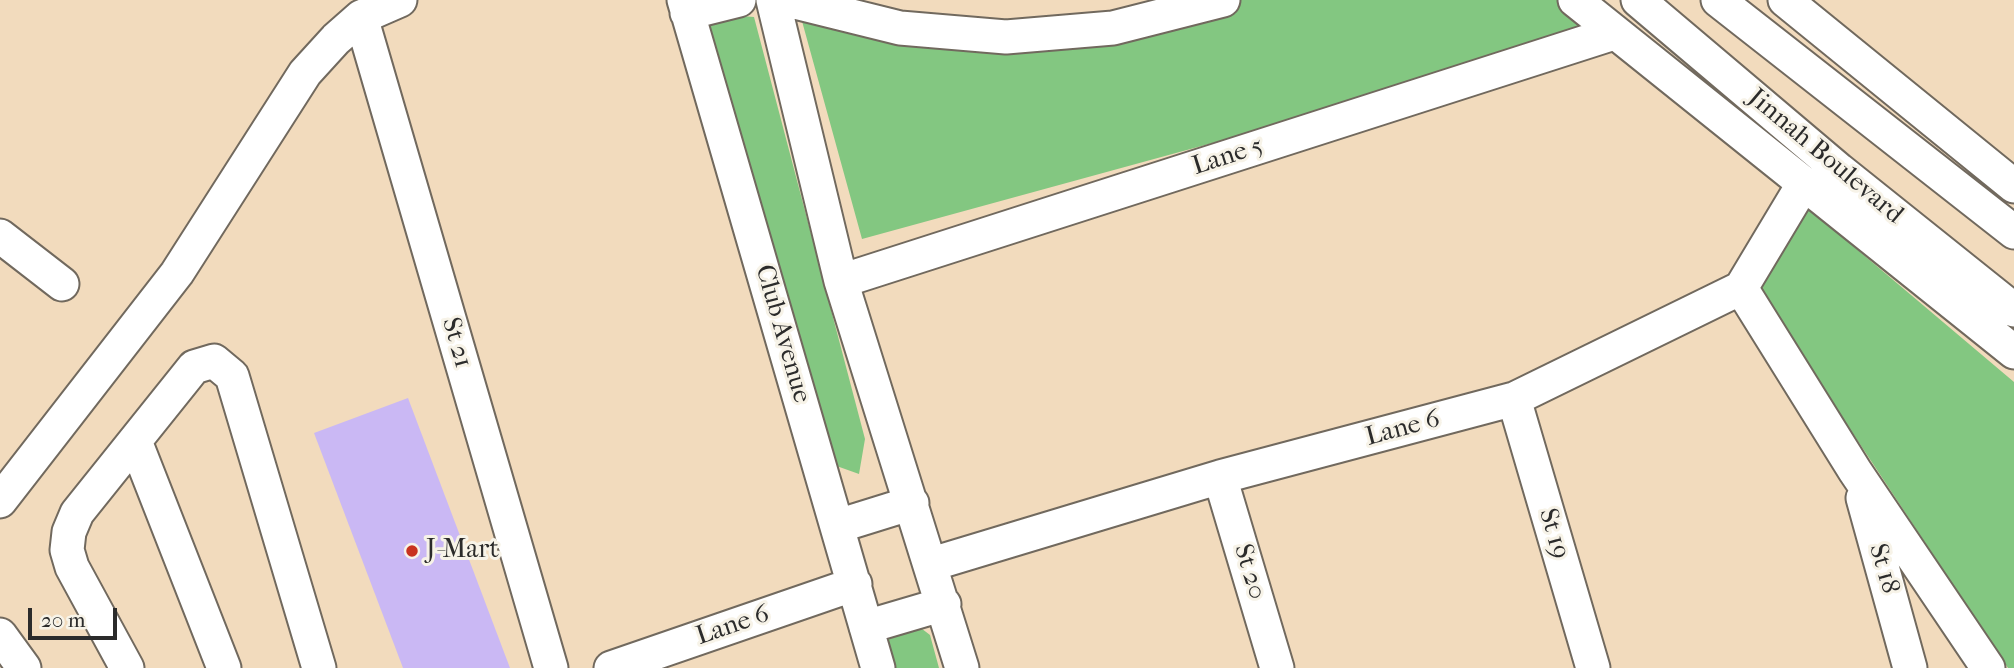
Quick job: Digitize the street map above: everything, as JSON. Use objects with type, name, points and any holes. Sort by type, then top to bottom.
[{"type":"street","points":[[0,501],[177,273],[305,74],[336,39],[361,18],[400,0]]},
{"type":"street","points":[[685,6],[739,0]]},
{"type":"street","points":[[774,0],[841,281],[932,564],[962,668]]},
{"type":"street","points":[[787,0],[900,28],[1006,37],[1113,28],[1223,0]]},
{"type":"street","points":[[1575,0],[2014,352]]},
{"type":"street","name":"Jinnah Boulevard","points":[[1638,0],[1839,170],[2014,310]]},
{"type":"street","name":"Jinnah Boulevard","points":[[1718,0],[2014,232]]},
{"type":"street","points":[[1787,1],[2014,186]]},
{"type":"street","name":"Club Avenue","points":[[685,6],[878,668]]},
{"type":"street","name":"St 21","points":[[361,18],[551,668]]},
{"type":"street","name":"Lane 5","points":[[841,281],[1614,33]]},
{"type":"street","points":[[1804,183],[1741,288],[1855,471],[1988,668]]},
{"type":"street","points":[[0,236],[62,284]]},
{"type":"street","name":"Lane 6","points":[[932,564],[1220,477],[1514,399],[1741,288]]},
{"type":"street","points":[[127,668],[72,567],[67,550],[69,532],[77,513],[194,367],[214,361],[232,376],[319,668]]},
{"type":"street","name":"St 19","points":[[1514,399],[1593,668]]},
{"type":"street","points":[[135,441],[224,668]]},
{"type":"street","name":"St 18","points":[[1855,471],[1910,668]]},
{"type":"street","name":"St 20","points":[[1220,477],[1278,668]]},
{"type":"street","points":[[838,527],[912,503]]},
{"type":"street","name":"Lane 6","points":[[611,668],[855,584]]},
{"type":"street","points":[[866,627],[944,604]]},
{"type":"street","points":[[0,635],[24,668]]},
{"type":"green space","points":[[1175,0],[1575,0],[1614,33],[862,239],[797,3],[1113,28]]},
{"type":"green space","points":[[717,14],[754,17],[865,439],[859,474],[831,464],[703,38]]},
{"type":"green space","points":[[1808,208],[2014,382],[2014,668],[2008,668],[1756,287]]},
{"type":"green space","points":[[913,622],[930,635],[939,668],[894,668],[885,633]]},
{"type":"building","name":"J-Mart","points":[[408,398],[510,668],[403,668],[314,433]]},
{"type":"place","name":"J-Mart","points":[[412,551]]}]
